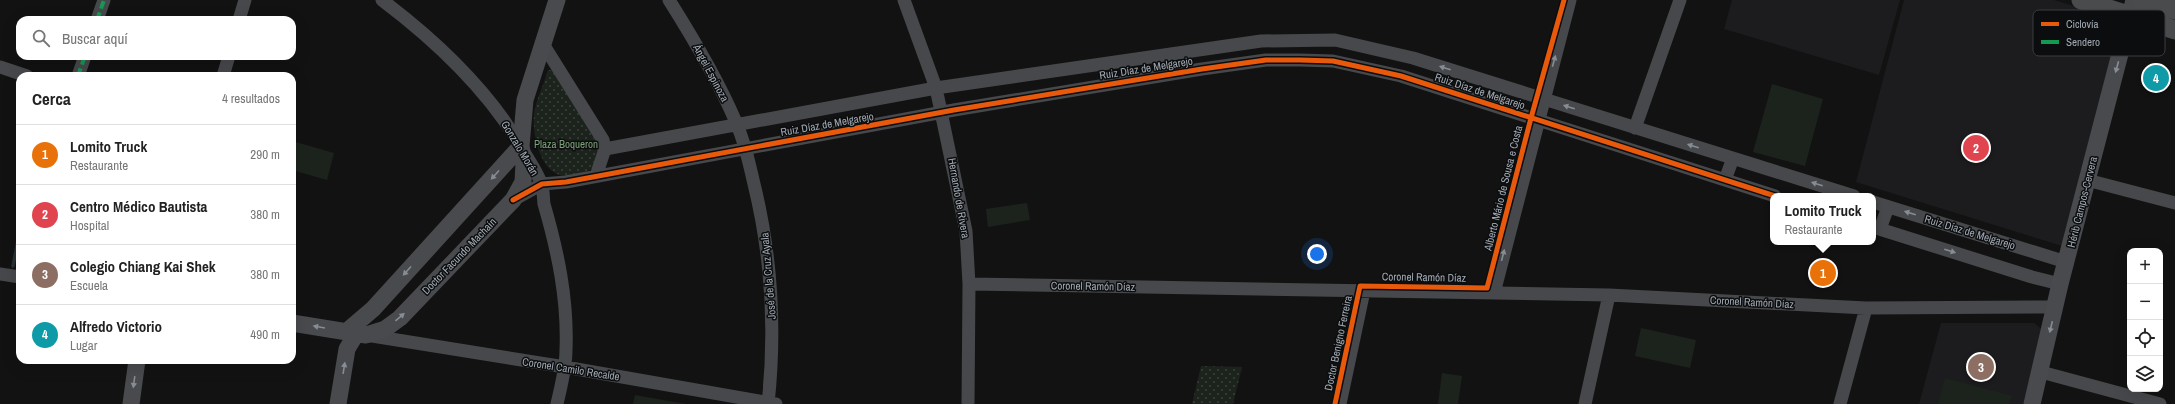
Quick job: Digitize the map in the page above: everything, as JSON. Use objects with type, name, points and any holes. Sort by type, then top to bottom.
[{"type":"highway","points":[[2081,0],[2132,8]]},
{"type":"highway","points":[[2141,0],[2175,10]]},
{"type":"highway","points":[[2165,25],[2175,30]]},
{"type":"main road","name":"Doctor Facundo Machaín","points":[[356,334],[385,329],[400,318],[512,200],[523,182],[524,163],[521,146],[525,100],[557,0]]},
{"type":"main road","name":"Hérib Campos-Cervera","points":[[2032,404],[2041,372],[2060,284],[2119,56]]},
{"type":"main road","points":[[338,404],[347,349],[373,309],[521,146]]},
{"type":"main road","name":"Coronel Camilo Recalde","points":[[296,324],[356,334]]},
{"type":"main road","points":[[131,404],[136,364]]},
{"type":"street","points":[[98,16],[104,0]]},
{"type":"street","points":[[240,16],[245,0]]},
{"type":"street","name":"Gonzalo Morán","points":[[382,0],[415,25],[453,60],[502,117],[521,146],[542,184],[544,202],[562,274],[566,350],[565,367],[557,404]]},
{"type":"street","name":"Ángel Espinoza","points":[[669,0],[698,47],[738,126],[745,149]]},
{"type":"street","name":"Hernando de Rivera","points":[[904,0],[936,88],[966,231],[969,284],[968,404]]},
{"type":"street","name":"Alberto Mário de Sousa e Costa","points":[[1494,293],[1537,121],[1570,0]]},
{"type":"street","points":[[1635,128],[1680,0]]},
{"type":"street","name":"Ruiz Díaz de Melgarejo","points":[[605,149],[738,126],[936,88],[1261,41],[1335,40],[1412,58],[1844,193]]},
{"type":"street","points":[[543,44],[603,140],[605,149],[596,176]]},
{"type":"street","points":[[1362,68],[1368,47]]},
{"type":"street","points":[[1199,51],[1202,69]]},
{"type":"street","points":[[79,72],[84,60]]},
{"type":"street","points":[[224,72],[228,60]]},
{"type":"street","name":"Ruiz Díaz de Melgarejo","points":[[512,200],[542,184],[596,176],[942,113],[1202,69],[1266,60],[1333,62],[1401,76],[1537,121],[1770,194]]},
{"type":"street","points":[[0,67],[16,72]]},
{"type":"street","name":"José de la Cruz Ayala","points":[[745,149],[762,215],[769,255],[773,334],[771,404]]},
{"type":"street","points":[[1725,180],[1733,158]]},
{"type":"street","points":[[2087,180],[2175,203]]},
{"type":"street","name":"Ruiz Díaz de Melgarejo","points":[[1876,203],[2066,262]]},
{"type":"street","points":[[1888,207],[1877,228],[2032,277],[2060,284]]},
{"type":"street","points":[[0,274],[16,276]]},
{"type":"street","name":"Coronel Ramón Díaz","points":[[969,284],[1609,295],[1866,308],[2055,307]]},
{"type":"street","name":"Doctor Benigno Ferreira","points":[[1340,404],[1364,291]]},
{"type":"street","points":[[1585,404],[1609,295]]},
{"type":"street","points":[[1840,404],[1866,308]]},
{"type":"street","name":"Coronel Camilo Recalde","points":[[356,334],[565,367],[771,404]]},
{"type":"street","points":[[2041,372],[2160,404]]},
{"type":"shaded area","points":[[1732,0],[1900,0],[1879,75],[1724,29]]},
{"type":"shaded area","points":[[1904,0],[2054,0],[2088,10],[2033,10],[2033,56],[2112,56],[2062,246],[1856,182]]},
{"type":"shaded area","points":[[1941,323],[2034,323],[2043,330],[2023,404],[1919,404]]},
{"type":"green space","name":"Plaza Boqueron","points":[[548,70],[552,70],[598,144],[599,156],[596,165],[589,170],[578,174],[566,176],[557,174],[550,169],[544,161],[536,142],[534,132],[534,114],[536,103]]},
{"type":"green space","points":[[1772,84],[1823,99],[1805,166],[1753,152]]},
{"type":"green space","points":[[296,142],[334,153],[327,180],[296,171]]},
{"type":"green space","points":[[1027,203],[1030,220],[988,227],[986,209]]},
{"type":"green space","points":[[1641,328],[1696,340],[1690,368],[1635,356]]},
{"type":"green space","points":[[1201,366],[1242,367],[1233,404],[1192,404]]},
{"type":"green space","points":[[1442,373],[1462,376],[1458,404],[1438,404]]},
{"type":"green space","points":[[1945,378],[2012,396],[2009,404],[1938,404]]},
{"type":"green space","points":[[635,395],[686,404],[633,404]]},
{"type":"waterway","points":[[13,266],[16,251]]},
{"type":"marked path","points":[[98,16],[104,0]]},
{"type":"marked path","points":[[79,72],[84,60]]},
{"type":"cycle path","points":[[1335,404],[1360,286],[1487,288],[1531,118],[1564,0]]},
{"type":"cycle path","points":[[513,200],[542,184],[566,182],[954,110],[1202,69],[1266,60],[1333,61],[1401,76],[1770,194]]},
{"type":"place","name":"Alfredo Victorio","points":[[2156,78]]},
{"type":"place","name":"Centro Médico Bautista","points":[[1976,148]]},
{"type":"place","name":"Lomito Truck","points":[[1823,273]]},
{"type":"place","name":"Colegio Chiang Kai Shek","points":[[1981,367]]}]
